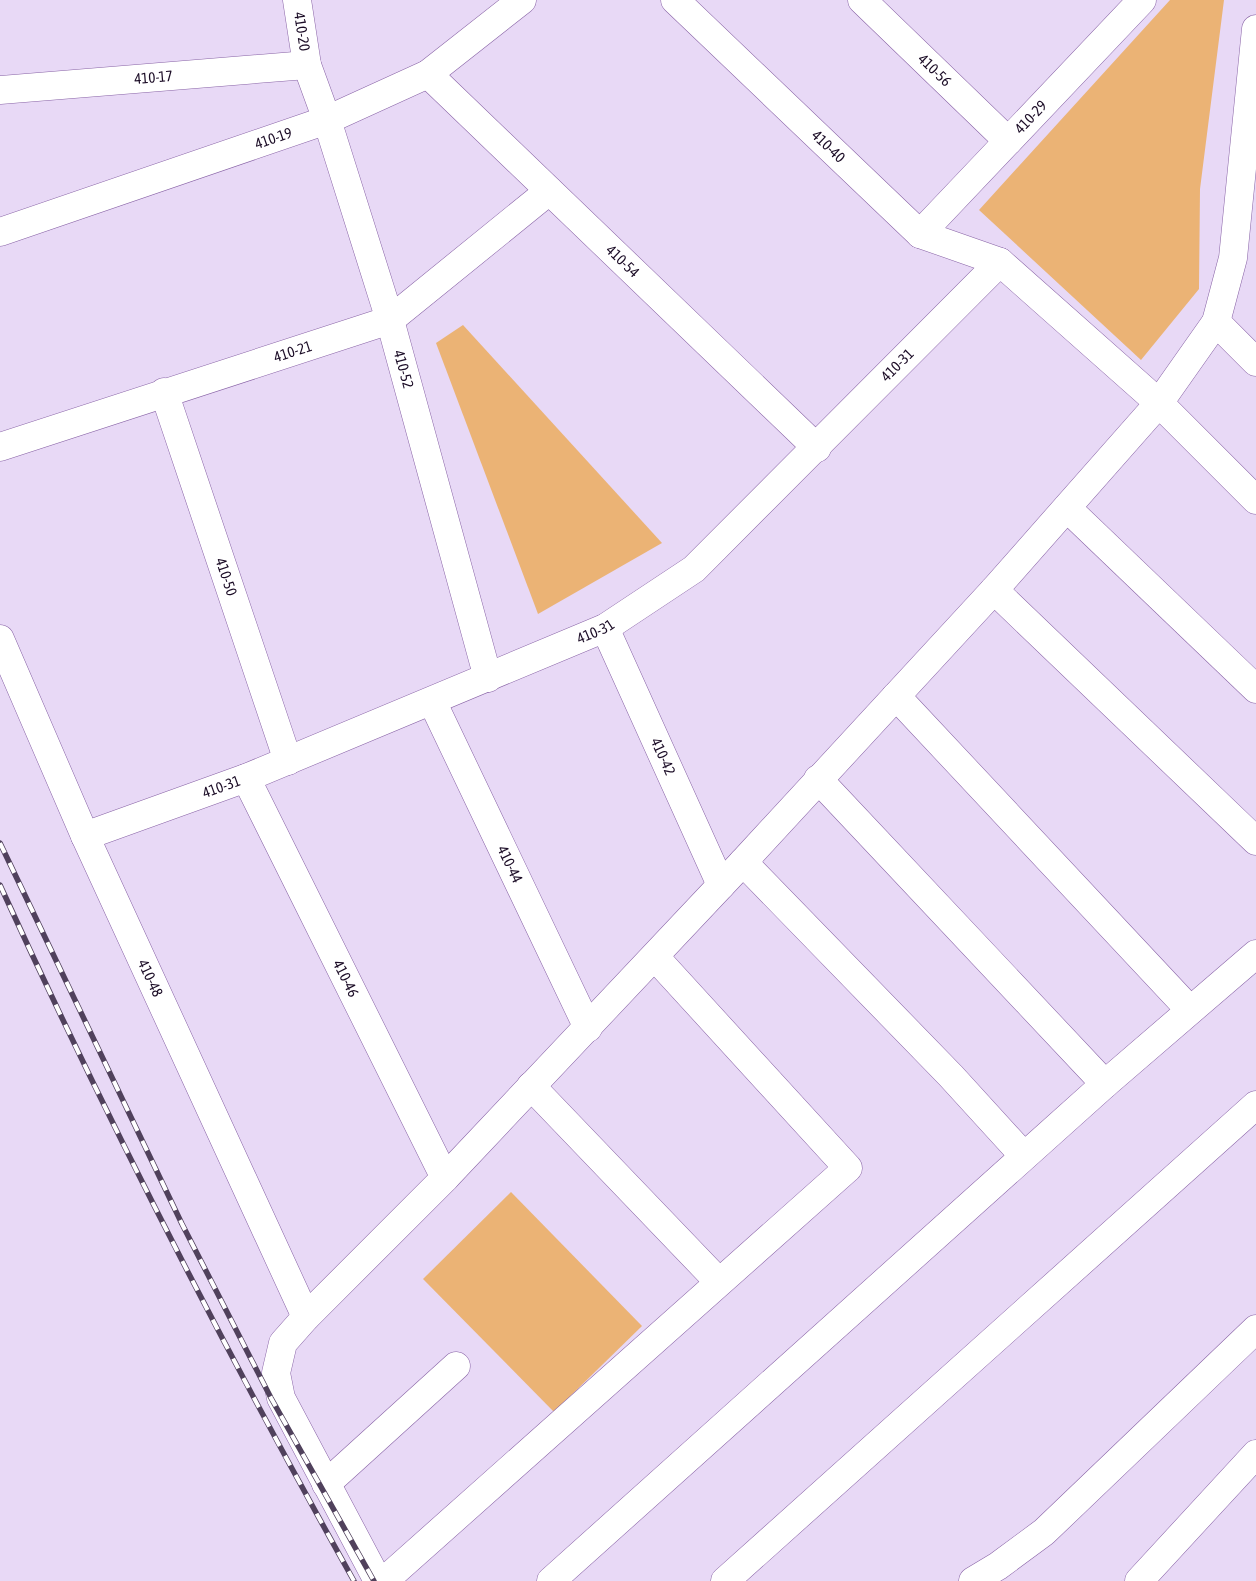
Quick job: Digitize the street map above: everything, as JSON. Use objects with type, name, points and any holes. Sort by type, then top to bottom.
[{"type":"street","name":"410-20","points":[[297,0],[306,65]]},
{"type":"street","name":"410-19","points":[[0,232],[327,120],[428,74],[522,0]]},
{"type":"street","name":"410-40","points":[[675,0],[920,234],[1000,262]]},
{"type":"street","name":"410-56","points":[[862,0],[1008,141]]},
{"type":"street","name":"410-29","points":[[920,234],[1142,0]]},
{"type":"street","points":[[378,1581],[281,1398],[276,1374],[283,1343],[306,1316],[445,1178],[530,1086],[655,957],[994,590],[1160,403],[1216,322],[1247,204],[1256,29]]},
{"type":"street","name":"410-17","points":[[0,90],[306,65]]},
{"type":"street","name":"410-52","points":[[306,65],[327,120],[390,320],[488,678]]},
{"type":"street","name":"410-54","points":[[428,74],[817,448]]},
{"type":"street","name":"410-21","points":[[0,447],[164,392],[390,320],[549,191]]},
{"type":"street","points":[[1000,262],[1160,403],[1256,500]]},
{"type":"street","name":"410-31","points":[[85,836],[246,778],[432,702],[605,628],[694,569],[817,448],[1000,262]]},
{"type":"street","points":[[1216,322],[1256,362]]},
{"type":"street","name":"410-50","points":[[164,392],[288,761]]},
{"type":"street","points":[[1067,508],[1256,690]]},
{"type":"street","points":[[994,590],[1256,841]]},
{"type":"street","name":"410-42","points":[[605,628],[721,885]]},
{"type":"street","name":"410-48","points":[[0,639],[85,836],[306,1316]]},
{"type":"street","points":[[896,696],[1190,1010]]},
{"type":"street","name":"410-44","points":[[432,702],[588,1028]]},
{"type":"street","name":"410-46","points":[[246,778],[445,1178]]},
{"type":"street","points":[[818,779],[1105,1084]]},
{"type":"street","points":[[743,862],[951,1076],[1024,1156]]},
{"type":"street","points":[[551,1581],[1024,1156],[1256,954]]},
{"type":"street","points":[[384,1581],[848,1168],[655,957]]},
{"type":"street","points":[[530,1086],[720,1282]]},
{"type":"street","points":[[725,1581],[1256,1105]]},
{"type":"street","points":[[973,1581],[998,1566],[1044,1532],[1256,1329]]},
{"type":"street","points":[[326,1484],[456,1366]]},
{"type":"street","points":[[1139,1581],[1256,1454]]},
{"type":"shaded area","points":[[1170,0],[1224,0],[1200,189],[1199,289],[1141,360],[979,210]]},
{"type":"shaded area","points":[[463,325],[662,543],[538,614],[436,343]]},
{"type":"shaded area","points":[[511,1192],[642,1326],[554,1412],[423,1279]]},
{"type":"railway","points":[[0,843],[182,1224],[271,1398],[374,1581]]},
{"type":"railway","points":[[0,885],[83,1062],[170,1237],[260,1410],[354,1581]]}]
